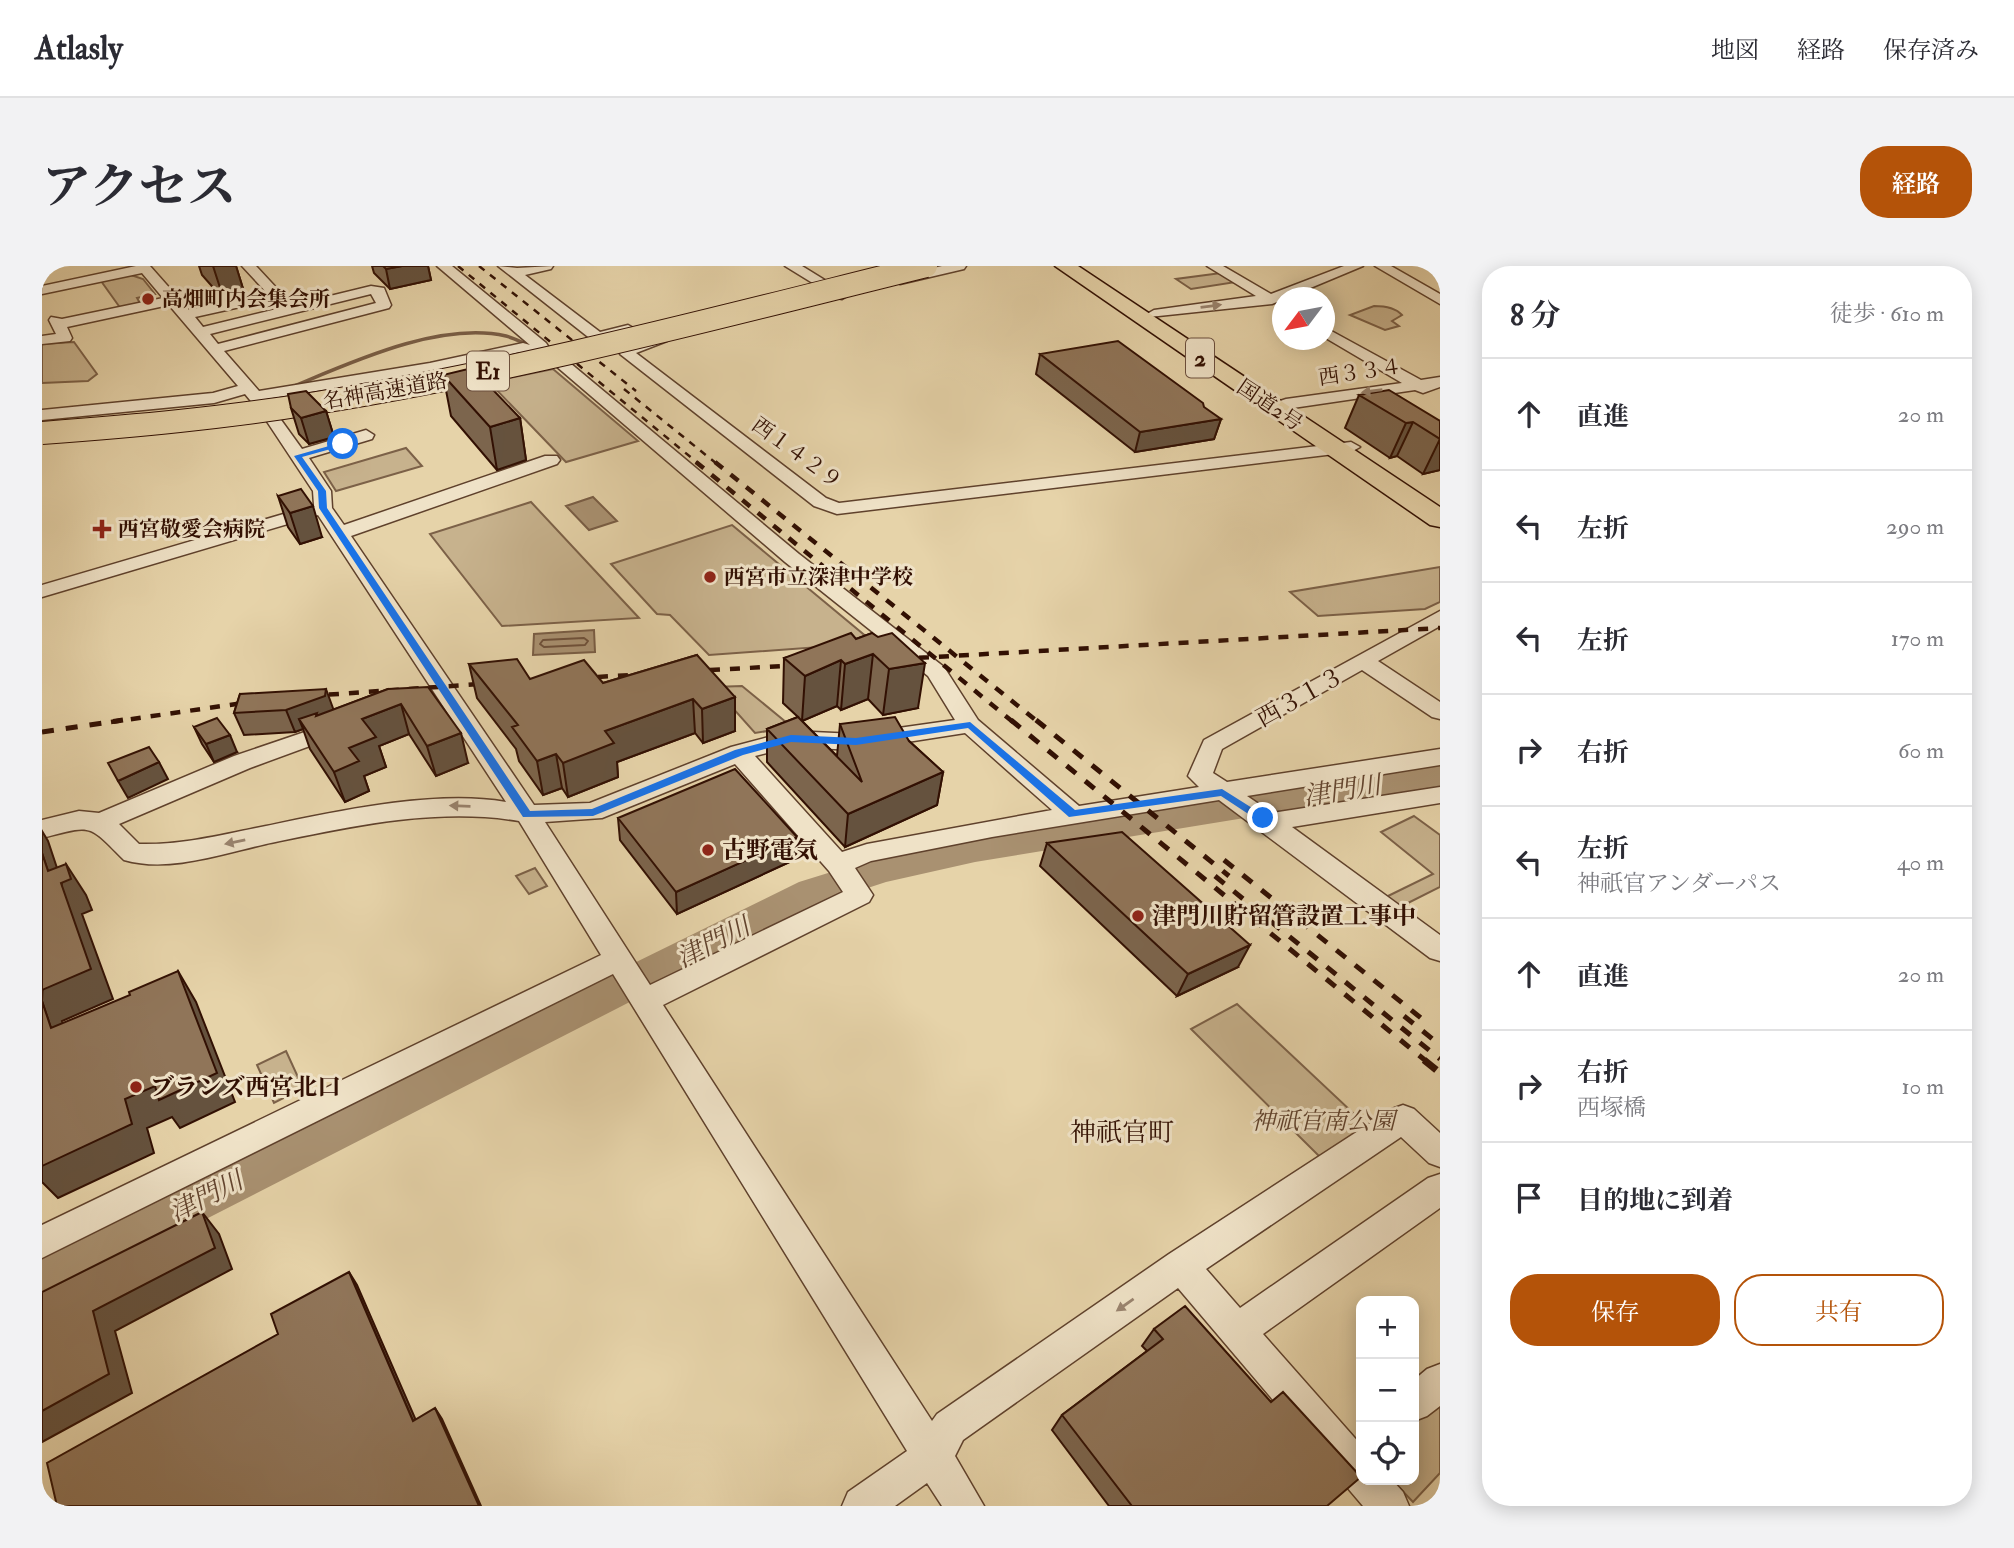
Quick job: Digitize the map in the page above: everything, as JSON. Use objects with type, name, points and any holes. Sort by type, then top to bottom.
[{"type":"highway","name":"名神高速道路","points":[[42,424],[185,412],[426,375],[584,342],[898,266]]},
{"type":"highway","name":"名神高速道路","points":[[42,433],[293,407],[428,383],[559,356],[926,266]]},
{"type":"highway","name":"国道2号","points":[[1065,266],[1343,448],[1440,505]]},
{"type":"highway","name":"国道2号","points":[[1082,266],[1286,404],[1440,519]]},
{"type":"street","points":[[187,315],[276,295],[249,266]]},
{"type":"street","points":[[42,415],[369,379],[541,346],[444,266]]},
{"type":"street","points":[[510,270],[546,266]]},
{"type":"street","points":[[792,266],[842,295]]},
{"type":"street","points":[[510,270],[597,337],[881,266]]},
{"type":"street","name":"西１４２９","points":[[959,266],[637,345],[629,348],[628,354],[820,502],[837,509],[1343,448]]},
{"type":"street","points":[[1220,270],[1248,266]]},
{"type":"street","points":[[1312,266],[1336,274]]},
{"type":"street","points":[[1154,314],[1269,299],[1356,266]]},
{"type":"street","points":[[1382,266],[1440,300]]},
{"type":"street","points":[[42,340],[65,338],[42,290],[151,267],[173,300],[253,392],[322,491],[323,508],[527,814],[964,1506]]},
{"type":"street","points":[[1220,270],[1272,300]]},
{"type":"street","points":[[201,332],[370,290],[379,291],[384,306],[216,349]]},
{"type":"street","points":[[58,324],[173,300]]},
{"type":"street","points":[[284,312],[303,327]]},
{"type":"street","points":[[1335,337],[1440,398]]},
{"type":"street","points":[[525,349],[543,364]]},
{"type":"street","points":[[369,379],[423,353],[442,352],[452,363]]},
{"type":"street","points":[[270,414],[444,386],[559,361],[792,558],[936,672],[970,725],[1084,812]]},
{"type":"street","name":"西３３４","points":[[1286,404],[1440,382]]},
{"type":"street","points":[[298,456],[366,435]]},
{"type":"street","points":[[340,533],[551,460]]},
{"type":"street","points":[[42,591],[323,508]]},
{"type":"street","name":"西３１３","points":[[1227,795],[1200,776],[1212,745],[1440,617]]},
{"type":"street","points":[[1364,662],[1440,712]]},
{"type":"street","points":[[428,707],[454,705]]},
{"type":"street","points":[[42,829],[79,820],[101,822],[242,762],[363,719]]},
{"type":"street","points":[[101,822],[133,853],[174,854],[306,827],[444,806],[486,807],[527,814],[593,812],[739,753],[791,738],[856,742],[970,725]]},
{"type":"street","points":[[42,1242],[632,980],[860,895],[838,864],[739,753]]},
{"type":"street","points":[[838,864],[867,853],[920,841],[1178,797],[1227,795],[1440,757]]},
{"type":"street","points":[[1227,795],[1266,820],[1440,950]]},
{"type":"street","points":[[1266,820],[1440,795]]},
{"type":"street","points":[[862,1506],[934,1455],[950,1427],[1181,1266],[1403,1118],[1440,1153]]},
{"type":"street","points":[[1237,1331],[1440,1189]]},
{"type":"street","points":[[1181,1266],[1356,1461]]},
{"type":"street","points":[[1419,1399],[1440,1382]]},
{"type":"street","points":[[1374,1485],[1389,1506]]},
{"type":"green space","points":[[1221,273],[1236,282],[1191,289],[1176,279]]},
{"type":"green space","points":[[131,275],[143,279],[155,294],[137,298],[141,305],[121,309],[101,281]]},
{"type":"green space","points":[[1374,306],[1399,312],[1402,315],[1392,321],[1399,326],[1385,330],[1350,315]]},
{"type":"green space","points":[[74,342],[97,374],[88,381],[42,383],[42,344]]},
{"type":"green space","points":[[553,369],[638,441],[566,462],[489,382]]},
{"type":"green space","points":[[406,448],[422,466],[336,491],[324,472]]},
{"type":"green space","points":[[531,502],[639,618],[502,626],[430,534]]},
{"type":"green space","points":[[732,525],[874,643],[709,655],[670,615],[657,614],[611,564]]},
{"type":"green space","points":[[1440,567],[1440,602],[1425,609],[1318,616],[1290,592]]},
{"type":"green space","points":[[742,686],[792,727],[755,733],[714,687]]},
{"type":"green space","points":[[1414,816],[1440,835],[1440,887],[1400,907],[1386,897],[1433,874],[1381,832]]},
{"type":"green space","points":[[535,868],[547,886],[529,894],[516,876]]},
{"type":"green space","name":"神祇官南公園","points":[[1237,1004],[1367,1126],[1320,1157],[1191,1029]]},
{"type":"green space","points":[[286,1051],[303,1088],[274,1103],[257,1065]]},
{"type":"green space","points":[[1440,1396],[1440,1473],[1413,1502],[1397,1485],[1419,1485],[1419,1416]]},
{"type":"water","points":[[593,497],[617,521],[589,530],[566,506]]},
{"type":"water","points":[[594,630],[595,652],[533,655],[534,634]]},
{"type":"building","points":[[1118,341],[1221,419],[1140,432],[1040,354]]},
{"type":"building","points":[[472,368],[520,418],[490,427],[443,375]]},
{"type":"building","points":[[1389,390],[1440,421],[1440,439],[1413,422],[1406,423],[1359,395]]},
{"type":"building","points":[[306,391],[326,411],[301,418],[291,408],[288,394]]},
{"type":"building","points":[[301,489],[313,506],[290,513],[278,496]]},
{"type":"building","points":[[851,633],[856,639],[872,633],[878,637],[892,633],[925,663],[889,669],[873,654],[845,664],[841,660],[805,676],[784,658]]},
{"type":"building","points":[[697,655],[735,697],[702,709],[693,699],[605,731],[614,743],[563,763],[556,754],[537,761],[512,727],[518,725],[469,664],[517,659],[530,679],[584,660],[603,683]]},
{"type":"building","points":[[428,687],[461,733],[427,746],[401,704],[362,719],[376,737],[349,748],[359,761],[334,772],[299,719],[317,713],[316,716],[388,689]]},
{"type":"building","points":[[326,689],[325,696],[286,710],[234,713],[240,694]]},
{"type":"building","points":[[798,717],[862,782],[840,724],[895,717],[909,741],[943,772],[848,814],[767,729]]},
{"type":"building","points":[[217,718],[230,735],[206,744],[194,727]]},
{"type":"building","points":[[149,747],[159,762],[118,781],[108,763]]},
{"type":"building","name":"古野電気","points":[[735,769],[797,837],[676,892],[618,818]]},
{"type":"building","points":[[1122,832],[1250,945],[1188,974],[1047,843]]},
{"type":"building","points":[[42,853],[48,871],[66,864],[71,879],[61,883],[91,969],[42,990]]},
{"type":"building","name":"ブランズ西宮北口","points":[[178,971],[217,1073],[159,1100],[155,1086],[125,1099],[132,1124],[42,1166],[42,1001],[51,1028],[130,995],[129,992]]},
{"type":"building","points":[[202,1212],[215,1248],[93,1311],[109,1374],[42,1411],[42,1292]]},
{"type":"building","points":[[349,1272],[413,1421],[435,1408],[479,1506],[57,1506],[47,1463],[278,1334],[271,1314]]},
{"type":"building","points":[[1185,1306],[1271,1402],[1283,1392],[1356,1472],[1356,1481],[1327,1506],[1132,1506],[1062,1415],[1163,1339],[1154,1329]]},
{"type":"waterway","points":[[292,387],[397,346],[453,334],[506,336],[531,346]]},
{"type":"waterway","name":"津門川","points":[[42,1279],[812,892],[883,869],[975,849],[1440,775]]},
{"type":"railway","points":[[458,266],[699,464]]},
{"type":"railway","points":[[479,266],[636,391]]},
{"type":"railway","points":[[624,389],[717,464]]},
{"type":"railway","points":[[696,462],[934,657]]},
{"type":"railway","points":[[715,462],[956,656]]},
{"type":"railway","points":[[956,656],[1440,628]]},
{"type":"railway","points":[[934,657],[956,656]]},
{"type":"railway","points":[[956,656],[1038,722]]},
{"type":"railway","points":[[899,659],[934,657]]},
{"type":"railway","points":[[934,657],[1013,722]]},
{"type":"railway","points":[[690,671],[805,665]]},
{"type":"railway","points":[[578,678],[651,674]]},
{"type":"railway","points":[[309,696],[494,683]]},
{"type":"railway","points":[[111,722],[257,701]]},
{"type":"railway","points":[[42,732],[123,720]]},
{"type":"railway","points":[[1011,720],[1426,1061]]},
{"type":"railway","points":[[1036,720],[1229,876]]},
{"type":"railway","points":[[1224,860],[1421,1018]]},
{"type":"railway","points":[[1215,876],[1440,1059]]},
{"type":"railway","points":[[1404,1016],[1440,1045]]},
{"type":"railway","points":[[1424,1060],[1440,1073]]},
{"type":"place","name":"高畑町内会集会所","points":[[148,299]]},
{"type":"place","name":"西宮敬愛会病院","points":[[102,529]]},
{"type":"place","name":"西宮市立深津中学校","points":[[710,577]]},
{"type":"place","name":"古野電気","points":[[708,850]]},
{"type":"place","name":"津門川貯留管設置工事中","points":[[1138,916]]},
{"type":"place","name":"ブランズ西宮北口","points":[[136,1087]]},
{"type":"district","name":"神祇官町","points":[[1122,1132]]},
{"type":"route","points":[[343,444],[298,456],[322,491],[323,508],[527,814],[593,812],[739,753],[791,738],[856,742],[970,725],[1073,814],[1222,792],[1263,818]]}]
